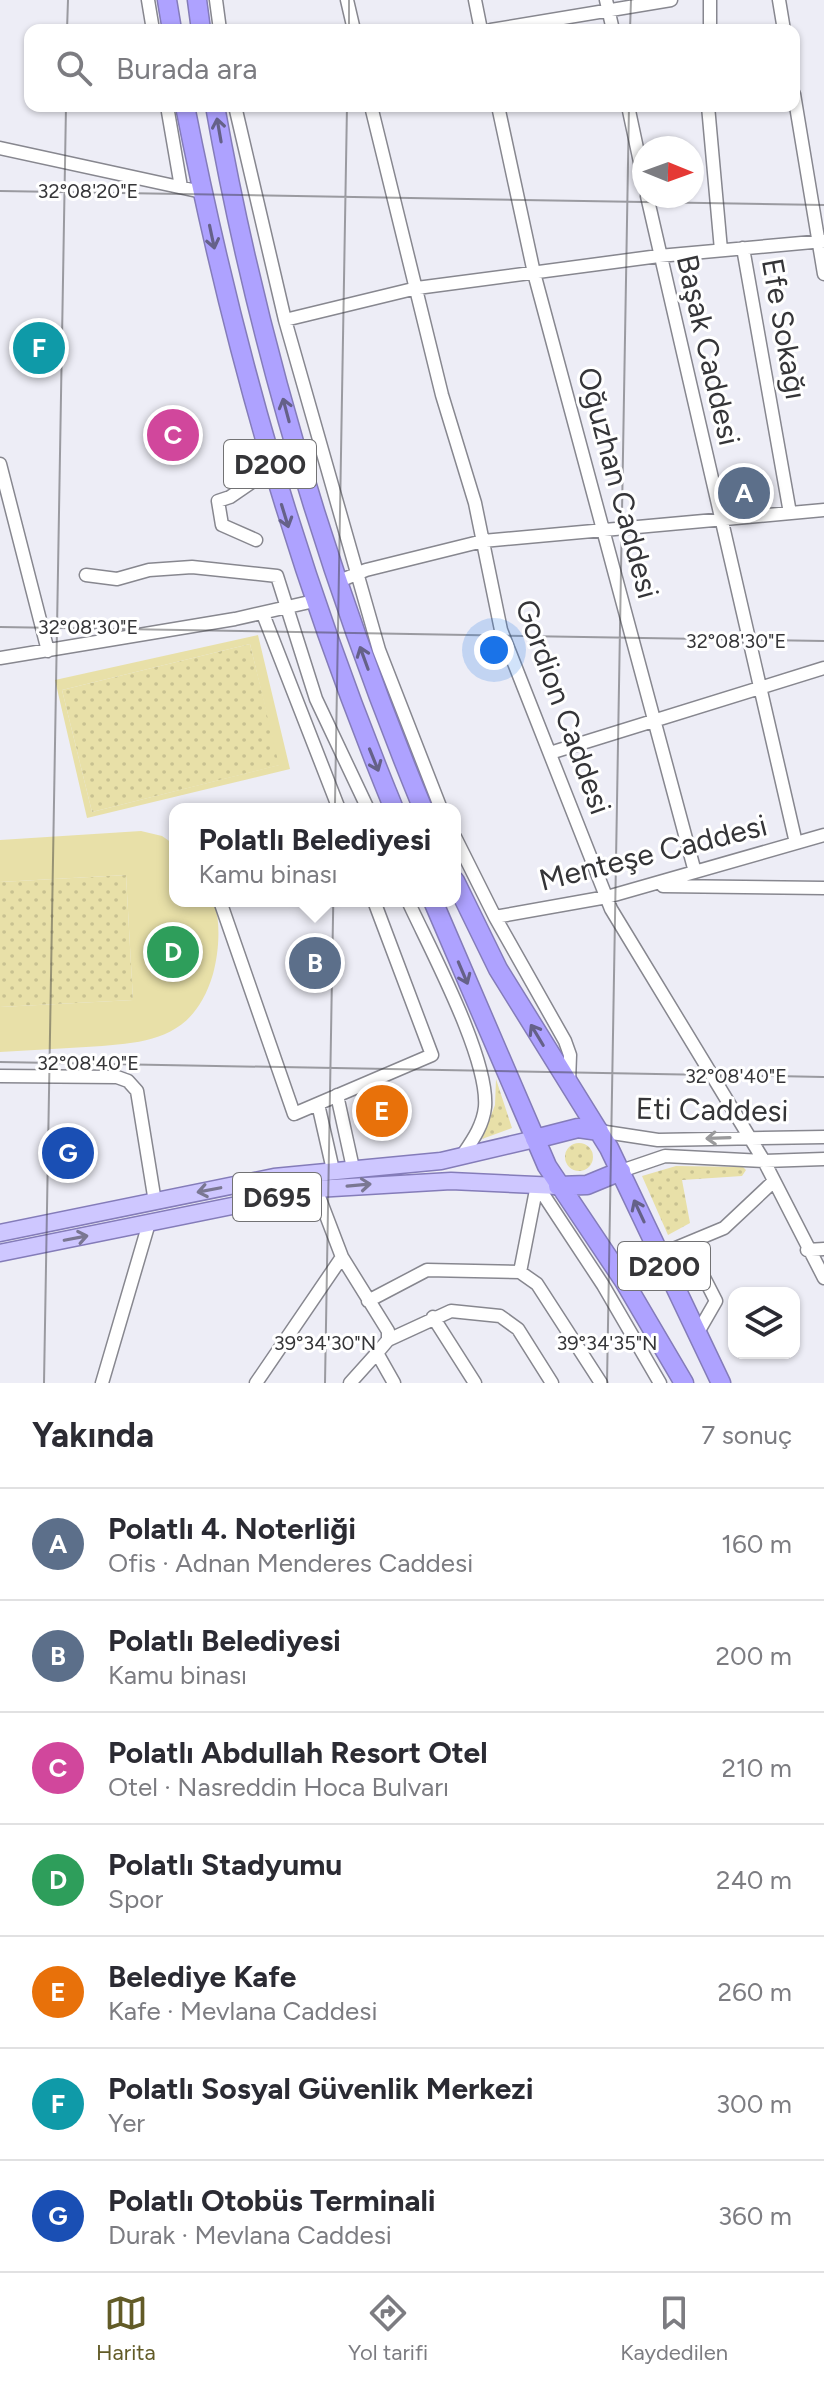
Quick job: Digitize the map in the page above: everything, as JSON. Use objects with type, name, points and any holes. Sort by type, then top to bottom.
[{"type":"highway","points":[[167,0],[171,24]]},
{"type":"highway","points":[[197,0],[200,24]]},
{"type":"highway","name":"D200","points":[[186,112],[229,317],[271,469],[314,601],[392,803]]},
{"type":"highway","name":"D200","points":[[216,112],[254,289],[295,446],[337,582],[421,803]]},
{"type":"highway","name":"D200","points":[[461,893],[498,969],[609,1148],[721,1383]]},
{"type":"highway","name":"D200","points":[[436,907],[547,1166],[611,1279],[684,1383]]},
{"type":"highway","points":[[535,1139],[578,1128],[599,1131]]},
{"type":"highway","points":[[558,1186],[587,1185],[621,1171]]},
{"type":"main road","name":"D695","points":[[0,1233],[274,1177],[432,1162],[535,1139]]},
{"type":"main road","name":"D695","points":[[0,1253],[316,1189],[438,1181],[558,1186]]},
{"type":"street","points":[[148,0],[152,24]]},
{"type":"street","points":[[216,0],[219,24]]},
{"type":"street","points":[[347,0],[353,24]]},
{"type":"street","points":[[475,0],[480,24]]},
{"type":"street","points":[[518,24],[607,4],[671,0]]},
{"type":"street","points":[[710,0],[710,24]]},
{"type":"street","points":[[779,0],[783,24]]},
{"type":"street","points":[[607,4],[612,24]]},
{"type":"street","points":[[168,112],[181,187]]},
{"type":"street","points":[[236,112],[285,320],[379,650],[439,803]]},
{"type":"street","name":"Gordion Caddesi","points":[[373,112],[483,541],[501,630],[607,897],[764,1161],[824,1278]]},
{"type":"street","name":"Oğuzhan Caddesi","points":[[499,112],[534,273],[695,872]]},
{"type":"street","points":[[629,112],[634,136]]},
{"type":"street","points":[[709,112],[721,250]]},
{"type":"street","points":[[797,112],[824,274]]},
{"type":"street","points":[[0,148],[202,192]]},
{"type":"street","name":"Başak Caddesi","points":[[649,208],[796,843]]},
{"type":"street","points":[[285,320],[417,288],[659,256],[821,242]]},
{"type":"street","name":"Efe Sokağı","points":[[743,248],[790,513]]},
{"type":"street","points":[[0,464],[48,651]]},
{"type":"street","points":[[256,540],[222,525],[218,501],[230,497],[271,469]]},
{"type":"street","points":[[337,582],[483,541],[824,510]]},
{"type":"street","points":[[86,575],[117,579],[149,570],[192,567],[277,576],[316,699],[365,803]]},
{"type":"street","points":[[0,658],[263,614],[314,601]]},
{"type":"street","points":[[263,614],[337,803]]},
{"type":"street","points":[[550,753],[824,668]]},
{"type":"street","name":"Menteşe Caddesi","points":[[495,917],[607,897],[824,835]]},
{"type":"street","points":[[461,849],[495,917],[565,1041],[570,1055],[569,1085]]},
{"type":"street","points":[[648,885],[824,888]]},
{"type":"street","points":[[222,907],[294,1114],[432,1055],[376,907]]},
{"type":"street","points":[[411,907],[476,1059],[484,1091],[481,1124],[462,1156]]},
{"type":"street","points":[[0,1076],[117,1077],[132,1084],[137,1091],[155,1202]]},
{"type":"street","points":[[337,1095],[353,1168]]},
{"type":"street","points":[[318,1104],[333,1170]]},
{"type":"street","name":"Eti Caddesi","points":[[599,1131],[658,1140],[824,1137]]},
{"type":"street","name":"Eti Caddesi","points":[[621,1171],[665,1156],[764,1161],[824,1159]]},
{"type":"street","points":[[659,1255],[724,1228],[774,1181]]},
{"type":"street","points":[[520,1272],[537,1185]]},
{"type":"street","points":[[537,1185],[611,1279],[658,1382]]},
{"type":"street","points":[[316,1189],[342,1257],[388,1331],[388,1340]]},
{"type":"street","points":[[102,1383],[149,1223]]},
{"type":"street","points":[[807,1250],[824,1249]]},
{"type":"street","points":[[659,1255],[693,1256],[716,1301],[697,1334]]},
{"type":"street","points":[[256,1383],[342,1257]]},
{"type":"street","points":[[368,1301],[427,1270],[520,1272],[537,1284],[601,1383]]},
{"type":"street","points":[[350,1383],[388,1340],[433,1317],[459,1311],[508,1320],[552,1383]]},
{"type":"street","points":[[433,1317],[475,1383]]},
{"type":"street","points":[[377,1353],[394,1383]]},
{"type":"shaded area","points":[[258,635],[290,769],[87,818],[55,680]],"holes":[[[250,644],[279,765],[92,812],[62,690]]]},
{"type":"shaded area","points":[[250,644],[280,765],[92,812],[62,690]]},
{"type":"shaded area","points":[[141,831],[169,841],[169,907],[215,907],[218,919],[218,947],[213,974],[193,1013],[165,1034],[148,1040],[0,1052],[0,1007],[133,1000],[126,875],[0,882],[0,840]]},
{"type":"shaded area","points":[[126,875],[133,1000],[0,1007],[0,882]]},
{"type":"shaded area","points":[[496,1079],[512,1128],[482,1139],[495,1105]]},
{"type":"shaded area","points":[[579,1143],[589,1147],[593,1157],[589,1167],[579,1171],[569,1167],[565,1157],[569,1147]]},
{"type":"shaded area","points":[[676,1166],[743,1167],[746,1170],[742,1176],[682,1180],[690,1223],[668,1235],[642,1176]]},
{"type":"place","name":"Polatlı Sosyal Güvenlik Merkezi","points":[[39,348]]},
{"type":"place","name":"Polatlı Abdullah Resort Otel","points":[[173,435]]},
{"type":"place","name":"Polatlı 4. Noterliği","points":[[744,493]]},
{"type":"place","name":"Polatlı Stadyumu","points":[[173,952]]},
{"type":"place","name":"Polatlı Belediyesi","points":[[315,963]]},
{"type":"place","name":"Belediye Kafe","points":[[382,1111]]},
{"type":"place","name":"Polatlı Otobüs Terminali","points":[[68,1153]]}]
